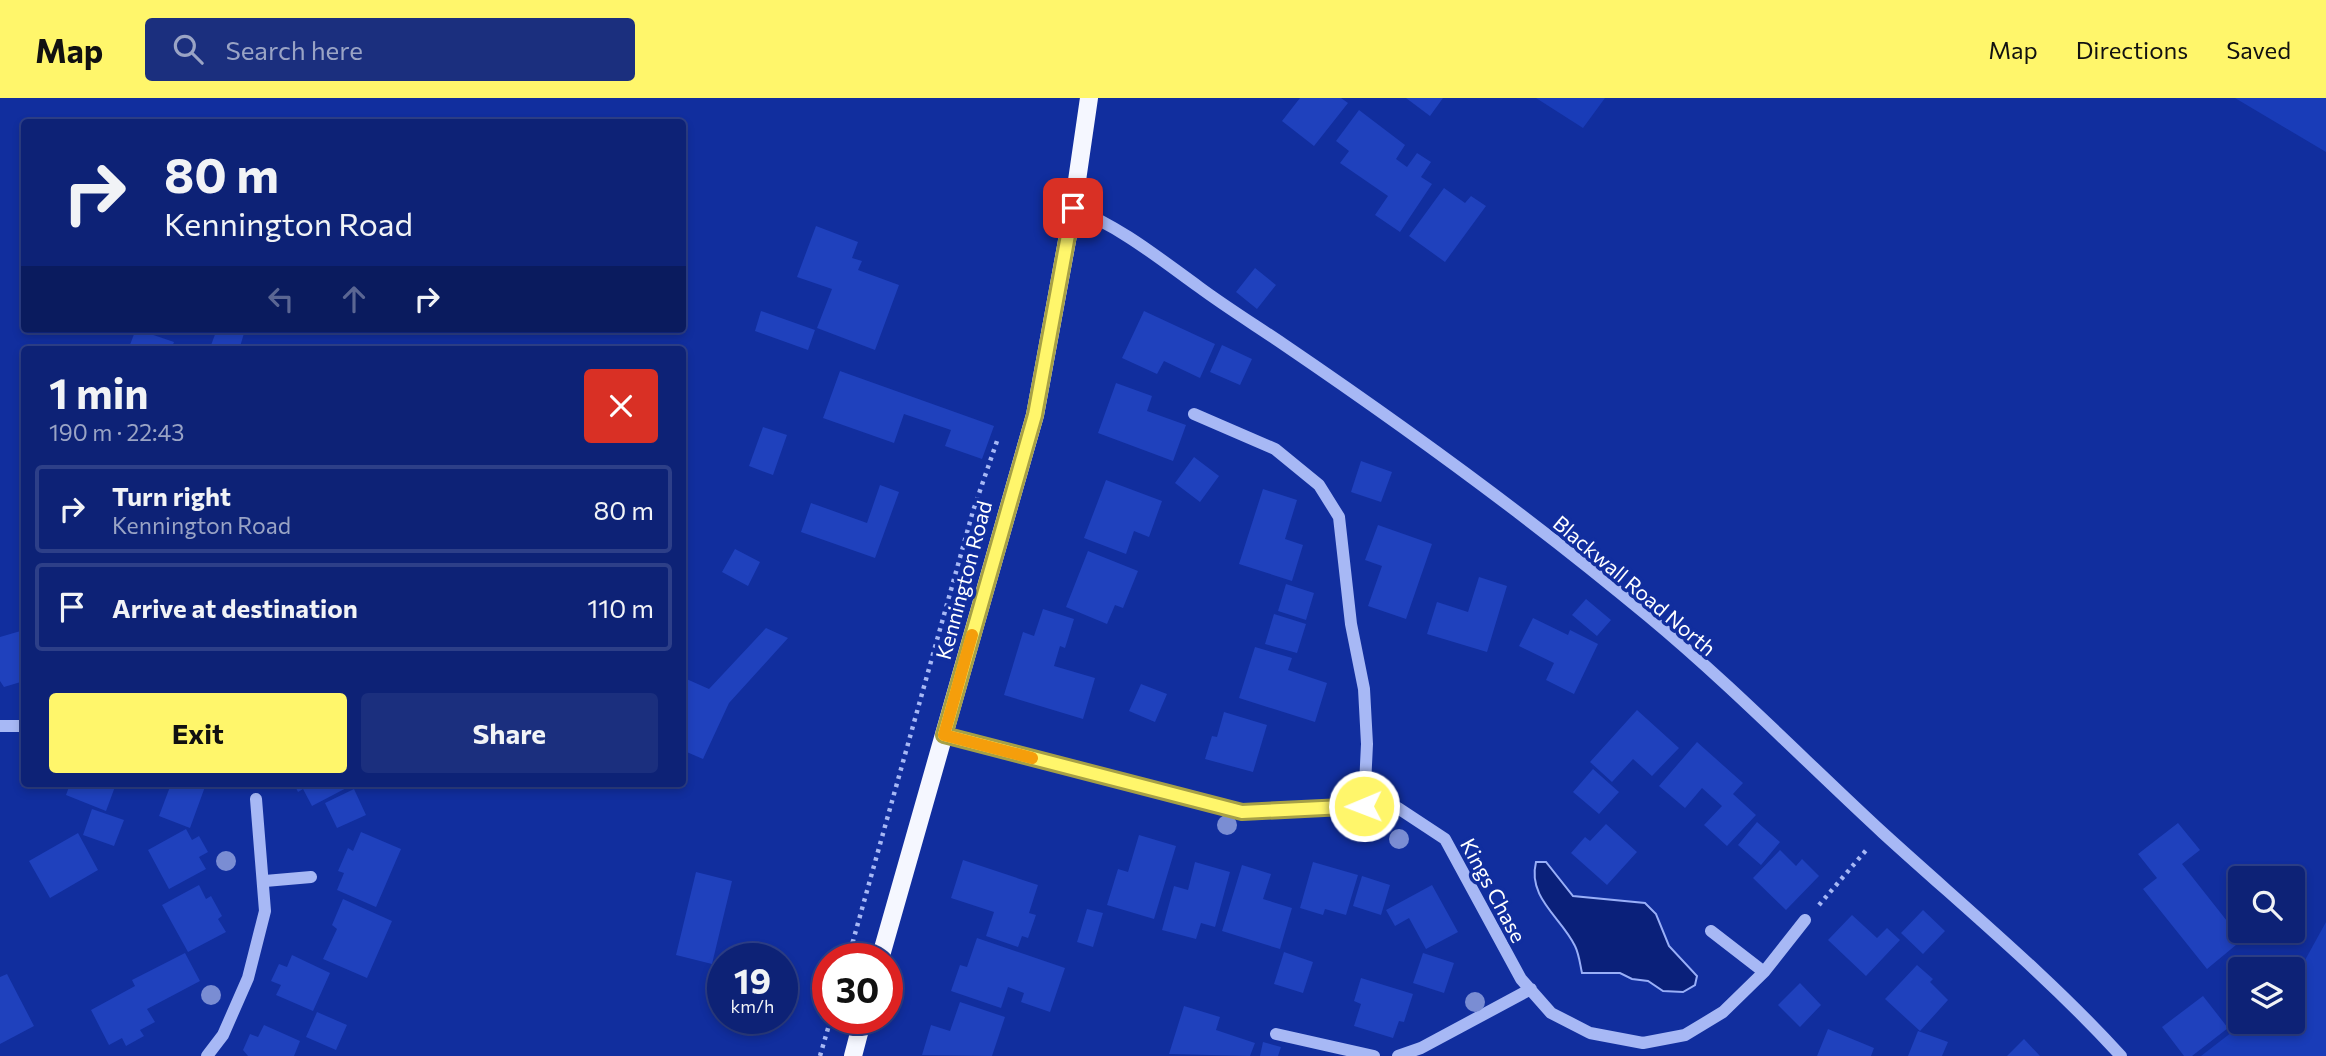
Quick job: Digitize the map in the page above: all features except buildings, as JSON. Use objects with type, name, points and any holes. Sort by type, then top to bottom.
[{"type":"main road","name":"Kennington Road","points":[[885,943],[1035,415],[1073,208],[1088,98]]},
{"type":"main road","points":[[853,1056],[859,1034]]},
{"type":"street","name":"Blackwall Road North","points":[[1073,208],[1110,223],[1143,244],[1202,289],[1377,409],[1559,545],[1650,618],[2041,974],[2121,1056]]},
{"type":"street","points":[[1194,414],[1275,449],[1319,485],[1339,517],[1351,624],[1364,689],[1367,744],[1364,806]]},
{"type":"street","points":[[0,726],[21,726]]},
{"type":"street","name":"Kings Chase","points":[[944,735],[1242,812],[1364,806],[1398,808],[1445,839],[1521,979],[1551,1013],[1590,1033],[1643,1043],[1685,1035],[1712,1020],[1764,972],[1805,920]]},
{"type":"street","points":[[207,1056],[223,1034],[248,978],[265,911],[265,881],[256,799]]},
{"type":"street","points":[[265,881],[311,877]]},
{"type":"street","points":[[1712,931],[1764,972]]},
{"type":"street","points":[[1398,1056],[1421,1048],[1531,989]]},
{"type":"street","points":[[1276,1034],[1374,1056]]},
{"type":"path","points":[[852,943],[973,511],[1000,435]]},
{"type":"path","points":[[1805,920],[1882,832]]},
{"type":"path","points":[[820,1056],[826,1034]]},
{"type":"shaded area","points":[[1536,98],[1605,98],[1583,128]]},
{"type":"shaded area","points":[[2235,98],[2326,98],[2326,152]]},
{"type":"shaded area","points":[[1536,862],[1546,862],[1573,896],[1645,903],[1656,914],[1669,946],[1697,976],[1695,985],[1683,992],[1663,991],[1648,981],[1632,979],[1620,973],[1582,973],[1575,946],[1547,907],[1536,886]]},
{"type":"shaded area","points":[[2326,922],[2326,1056],[2201,1056],[2229,1034],[2305,1034],[2305,960]]},
{"type":"slow traffic","points":[[972,635],[944,735],[1032,758]]},
{"type":"route","points":[[1073,208],[1035,415],[1007,503],[944,735],[1242,812],[1297,812],[1340,805],[1364,806]]}]
